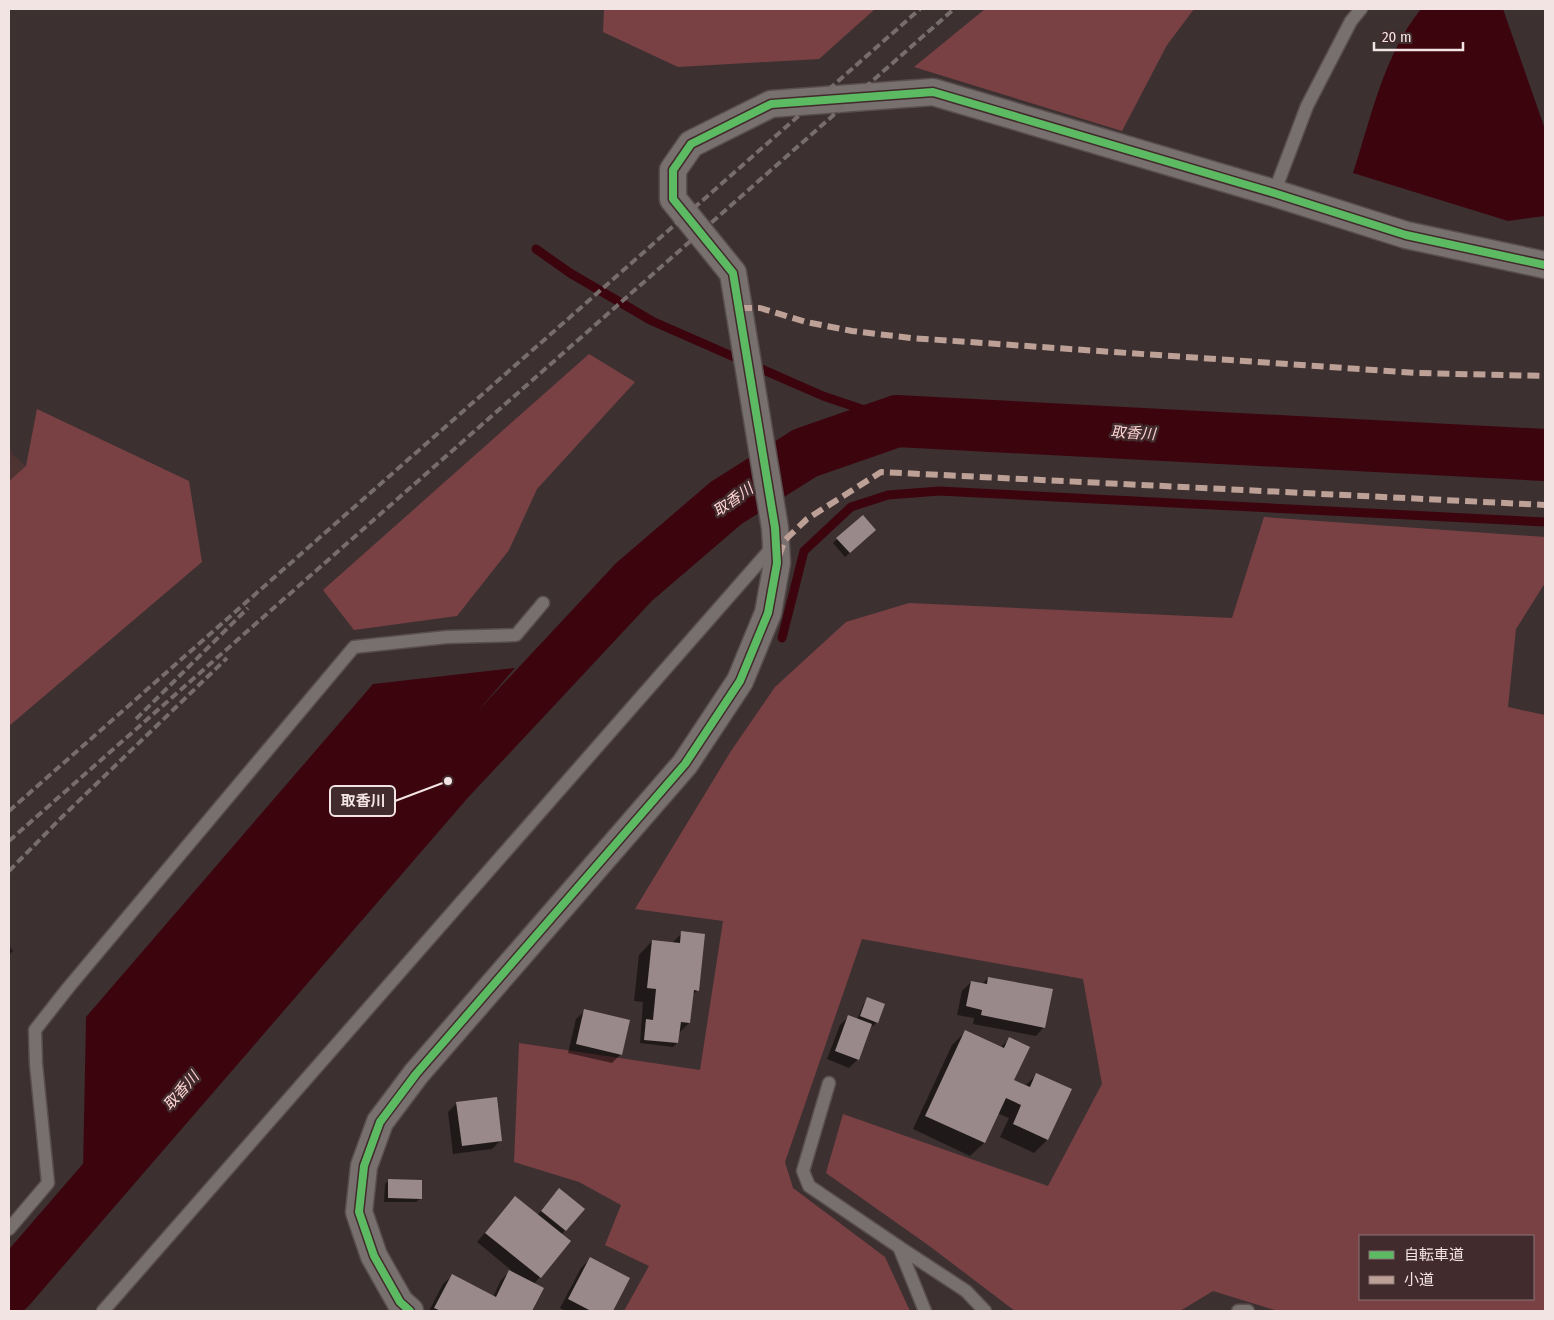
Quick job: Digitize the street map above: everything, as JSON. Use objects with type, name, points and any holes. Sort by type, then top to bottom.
[{"type":"street","points":[[410,1311],[400,1302],[374,1256],[359,1212],[364,1166],[380,1122],[416,1074],[685,764],[740,681],[768,613],[777,563],[775,536],[733,273],[673,198],[673,170],[691,144],[771,104],[933,92],[1274,193],[1406,235],[1545,264]]},
{"type":"lane","points":[[1274,193],[1307,106],[1351,21],[1361,9]]},
{"type":"lane","points":[[103,1311],[775,536]]},
{"type":"lane","points":[[9,1229],[48,1183],[36,1064],[36,1030],[68,988],[354,648],[447,637],[516,634],[543,603]]},
{"type":"lane","points":[[829,1083],[803,1171],[809,1186],[966,1291],[984,1311]]},
{"type":"lane","points":[[899,1247],[925,1311]]},
{"type":"lane","points":[[1238,1311],[1248,1311]]},
{"type":"shaded area","points":[[604,9],[875,9],[819,59],[678,67],[603,32]]},
{"type":"shaded area","points":[[985,9],[1194,9],[1167,45],[1122,131],[914,67]]},
{"type":"shaded area","points":[[1421,9],[1503,9],[1545,129],[1545,216],[1508,221],[1353,173],[1388,66],[1408,27]]},
{"type":"shaded area","points":[[589,354],[635,382],[537,489],[509,550],[457,616],[354,630],[323,590]]},
{"type":"shaded area","points":[[37,409],[189,481],[202,562],[9,726],[9,481],[26,466]]},
{"type":"shaded area","points":[[9,446],[12,454],[26,466],[9,481]]},
{"type":"shaded area","points":[[1264,517],[1545,537],[1545,583],[1516,629],[1508,707],[1545,715],[1545,1311],[1278,1311],[1213,1291],[1180,1311],[1015,1311],[928,1245],[826,1173],[843,1114],[1048,1186],[1102,1084],[1083,979],[862,939],[785,1162],[793,1188],[885,1257],[910,1311],[624,1311],[649,1266],[605,1245],[621,1205],[579,1182],[514,1162],[519,1043],[700,1070],[723,921],[635,909],[731,751],[775,687],[846,622],[909,603],[1232,618]]},
{"type":"shaded area","points":[[515,668],[83,1169],[86,1017],[373,684]]},
{"type":"building","points":[[863,515],[876,530],[850,553],[836,538]]},
{"type":"building","points":[[681,931],[705,934],[699,991],[694,990],[690,1023],[681,1022],[678,1043],[644,1040],[646,1019],[653,1020],[656,989],[647,988],[652,940],[680,943]]},
{"type":"building","points":[[988,977],[1053,989],[1045,1028],[981,1015],[982,1010],[966,1006],[971,981],[987,984]]},
{"type":"building","points":[[867,997],[885,1004],[878,1023],[860,1016]]},
{"type":"building","points":[[584,1009],[630,1020],[622,1055],[576,1044]]},
{"type":"building","points":[[848,1015],[872,1024],[859,1060],[835,1051]]},
{"type":"building","points":[[965,1030],[1004,1048],[1009,1037],[1030,1047],[1014,1080],[1030,1087],[1036,1073],[1072,1089],[1048,1140],[1013,1124],[1021,1105],[1006,1098],[985,1143],[925,1116]]},
{"type":"building","points":[[497,1097],[502,1141],[462,1146],[456,1102]]},
{"type":"building","points":[[388,1179],[422,1180],[422,1199],[388,1198]]},
{"type":"building","points":[[559,1188],[585,1209],[566,1231],[541,1211]]},
{"type":"building","points":[[515,1196],[571,1241],[541,1278],[485,1233]]},
{"type":"building","points":[[590,1257],[630,1278],[613,1311],[591,1311],[568,1299]]},
{"type":"building","points":[[509,1270],[544,1288],[532,1311],[441,1311],[434,1308],[452,1274],[496,1297]]},
{"type":"waterway","points":[[536,249],[570,273],[652,321],[823,396],[897,421]]},
{"type":"waterway","name":"取香川","points":[[9,1289],[448,781],[634,582],[726,503],[805,453],[897,421],[1545,455]]},
{"type":"waterway","points":[[782,638],[804,551],[851,507],[888,495],[939,491],[1545,522]]},
{"type":"railway","points":[[9,811],[920,9]]},
{"type":"railway","points":[[9,841],[954,9]]},
{"type":"railway","points":[[136,719],[248,608]]},
{"type":"railway","points":[[9,871],[62,817],[227,658]]},
{"type":"marked path","points":[[740,308],[760,308],[806,322],[852,331],[911,338],[1417,373],[1545,376]]},
{"type":"marked path","points":[[779,556],[785,540],[807,519],[881,472],[1545,505]]},
{"type":"cycle path","points":[[410,1311],[400,1302],[374,1256],[359,1212],[364,1166],[380,1122],[416,1074],[685,764],[740,681],[768,613],[777,563],[775,528],[733,273],[673,199],[673,170],[691,144],[771,104],[933,92],[1274,193],[1406,235],[1545,265]]},
{"type":"place","name":"取香川","points":[[448,781]]}]
